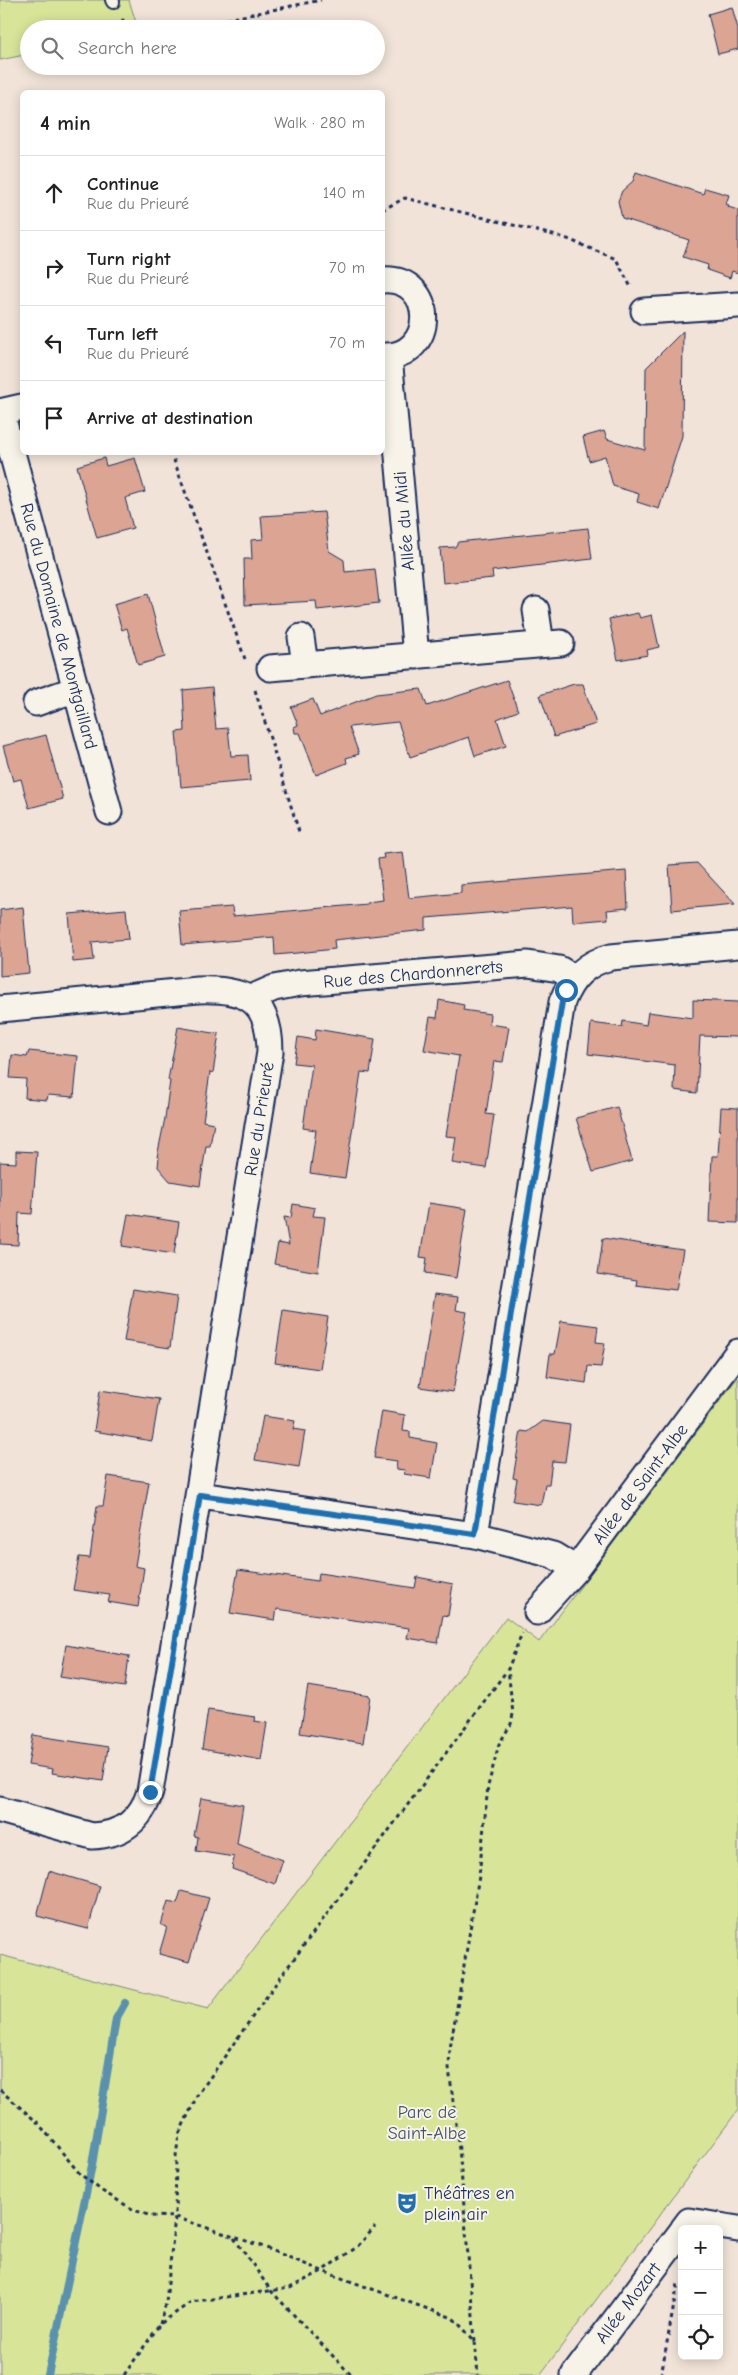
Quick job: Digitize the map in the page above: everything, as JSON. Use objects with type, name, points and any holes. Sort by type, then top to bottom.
[{"type":"street","points":[[385,280],[398,281],[410,288],[419,297],[424,309],[421,335],[413,346],[402,353],[386,356]]},
{"type":"street","points":[[644,311],[738,305]]},
{"type":"street","name":"Allée du Midi","points":[[386,356],[416,656]]},
{"type":"street","name":"Rue du Domaine de Montgaillard","points":[[8,410],[108,812]]},
{"type":"street","points":[[262,677],[306,664],[551,644],[536,610]]},
{"type":"street","points":[[301,637],[306,664]]},
{"type":"street","points":[[36,703],[76,689]]},
{"type":"street","points":[[475,1534],[562,1002],[574,978],[589,965],[611,957],[738,945]]},
{"type":"street","name":"Rue des Chardonnerets","points":[[251,998],[274,988],[300,983],[528,964],[559,969],[574,978]]},
{"type":"street","points":[[0,1009],[205,990],[224,991],[251,998]]},
{"type":"street","name":"Rue du Prieuré","points":[[0,1810],[92,1836],[106,1835],[129,1826],[138,1818],[150,1792],[200,1495],[270,1052],[270,1034],[266,1019],[251,998]]},
{"type":"street","name":"Allée de Saint-Albe","points":[[537,1612],[576,1569],[738,1352]]},
{"type":"street","points":[[200,1495],[475,1534],[553,1555],[576,1569]]},
{"type":"street","name":"Allée Mozart","points":[[686,2225],[689,2221],[714,2225]]},
{"type":"street","name":"Allée Mozart","points":[[723,2227],[738,2229]]},
{"type":"street","name":"Allée Mozart","points":[[574,2375],[678,2235]]},
{"type":"path","points":[[222,20],[321,0]]},
{"type":"path","points":[[385,208],[405,198],[565,238],[616,259],[644,311]]},
{"type":"path","points":[[172,455],[248,668],[262,677],[300,835]]},
{"type":"path","points":[[160,2324],[166,2302],[175,2217],[176,2156],[179,2134],[197,2096],[279,1979],[508,1669],[524,1630],[537,1612]]},
{"type":"path","points":[[478,2375],[462,2177],[450,2068],[450,2049],[479,1876],[488,1786],[498,1744],[511,1724],[513,1714],[508,1669]]},
{"type":"path","points":[[0,2090],[38,2123],[80,2174],[102,2191],[134,2210],[151,2216],[175,2217],[264,2247],[322,2271],[445,2314],[453,2318],[475,2341]]},
{"type":"path","points":[[124,2375],[160,2324],[191,2302],[290,2288],[322,2271],[357,2247],[375,2227]]},
{"type":"path","points":[[234,2237],[272,2292],[351,2375]]},
{"type":"path","points":[[661,2375],[678,2279]]},
{"type":"green space","points":[[0,0],[129,0],[135,20],[20,20],[20,56],[0,60]]},
{"type":"green space","name":"Parc de Saint-Albe","points":[[738,1377],[738,2110],[540,2375],[0,2375],[0,1955],[208,2009],[506,1617],[539,1642]]},
{"type":"building","points":[[732,7],[738,29],[738,49],[718,54],[708,14]]},
{"type":"building","points":[[636,172],[703,194],[705,188],[729,195],[726,204],[729,205],[728,207],[738,210],[738,273],[732,271],[730,278],[707,270],[708,265],[683,257],[689,240],[622,218],[618,201],[622,191],[633,181]]},
{"type":"building","points":[[683,331],[682,436],[659,509],[637,502],[639,494],[613,486],[605,456],[589,461],[583,437],[604,431],[607,439],[645,450],[646,368]]},
{"type":"building","points":[[104,458],[106,466],[135,458],[145,492],[125,498],[133,528],[97,538],[77,466]]},
{"type":"building","points":[[324,512],[329,551],[344,560],[345,572],[375,569],[379,603],[317,610],[316,601],[245,605],[244,559],[252,559],[251,540],[263,539],[261,516]]},
{"type":"building","points":[[588,528],[592,559],[492,571],[493,578],[443,583],[440,548],[455,547],[458,542]]},
{"type":"building","points":[[148,594],[165,657],[138,665],[127,628],[122,630],[114,604]]},
{"type":"building","points":[[638,613],[640,618],[652,615],[659,647],[647,650],[648,655],[618,660],[609,619]]},
{"type":"building","points":[[507,680],[518,711],[497,719],[506,746],[475,756],[469,737],[410,757],[398,722],[349,727],[359,754],[346,758],[347,763],[316,775],[300,733],[295,733],[294,727],[298,725],[291,707],[313,699],[320,716],[376,694],[421,689],[427,706]]},
{"type":"building","points":[[574,684],[583,684],[596,724],[554,737],[540,695]]},
{"type":"building","points":[[212,687],[216,729],[228,728],[231,756],[248,755],[250,781],[181,787],[176,732],[185,731],[183,690]]},
{"type":"building","points":[[46,735],[63,799],[29,808],[21,779],[13,781],[3,746]]},
{"type":"building","points":[[403,852],[409,898],[461,893],[461,885],[626,871],[628,908],[607,910],[608,919],[573,922],[572,906],[426,918],[426,930],[334,940],[335,949],[275,955],[274,937],[182,945],[179,911],[232,907],[233,916],[367,904],[367,902],[383,900],[378,859],[384,858],[383,854]]},
{"type":"building","points":[[697,863],[735,904],[672,910],[669,865]]},
{"type":"building","points":[[23,907],[29,973],[0,976],[0,910]]},
{"type":"building","points":[[126,909],[129,939],[92,942],[94,960],[73,962],[69,914]]},
{"type":"building","points":[[439,1000],[464,1005],[463,1010],[490,1014],[489,1024],[509,1027],[503,1062],[494,1061],[486,1114],[494,1115],[486,1168],[452,1163],[456,1137],[446,1136],[459,1056],[424,1050],[430,1017],[437,1018]]},
{"type":"building","points":[[693,1000],[738,1002],[738,1037],[700,1036],[697,1093],[674,1090],[675,1065],[588,1054],[591,1023],[622,1027],[623,1021],[646,1025],[648,1012],[693,1018]]},
{"type":"building","points":[[178,1027],[219,1034],[213,1073],[210,1072],[203,1121],[214,1123],[210,1146],[206,1146],[200,1186],[170,1181],[158,1167],[159,1157],[157,1157],[165,1118],[170,1081],[168,1080]]},
{"type":"building","points":[[316,1029],[375,1039],[370,1073],[361,1072],[345,1178],[310,1173],[316,1130],[303,1128],[312,1065],[294,1063],[298,1037],[315,1040]]},
{"type":"building","points":[[29,1051],[78,1056],[74,1097],[48,1095],[47,1100],[25,1098],[26,1079],[10,1078],[12,1055],[27,1057]]},
{"type":"building","points":[[617,1107],[632,1161],[593,1172],[576,1118]]},
{"type":"building","points":[[721,1107],[738,1108],[738,1223],[709,1222],[712,1156],[718,1156]]},
{"type":"building","points":[[16,1151],[37,1152],[32,1214],[19,1213],[18,1245],[0,1244],[0,1162],[16,1163]]},
{"type":"building","points":[[429,1203],[467,1209],[456,1278],[425,1273],[427,1258],[420,1257]]},
{"type":"building","points":[[293,1204],[315,1208],[313,1216],[325,1217],[318,1272],[274,1264],[278,1243],[289,1245],[284,1217],[291,1218]]},
{"type":"building","points":[[128,1214],[179,1222],[174,1254],[122,1246]]},
{"type":"building","points":[[603,1238],[683,1250],[676,1290],[636,1285],[637,1280],[598,1274]]},
{"type":"building","points":[[133,1289],[177,1296],[170,1348],[124,1341]]},
{"type":"building","points":[[435,1294],[458,1297],[456,1310],[467,1312],[453,1392],[420,1387]]},
{"type":"building","points":[[283,1310],[328,1317],[320,1369],[275,1363]]},
{"type":"building","points":[[561,1321],[598,1326],[596,1342],[605,1343],[601,1367],[588,1366],[586,1383],[547,1377],[550,1354],[555,1354]]},
{"type":"building","points":[[100,1390],[159,1399],[152,1441],[94,1431]]},
{"type":"building","points":[[382,1411],[405,1415],[403,1431],[410,1432],[410,1438],[437,1443],[431,1478],[404,1474],[405,1470],[396,1469],[397,1461],[374,1458]]},
{"type":"building","points":[[263,1416],[295,1421],[293,1429],[305,1431],[299,1467],[255,1460]]},
{"type":"building","points":[[543,1421],[570,1425],[565,1462],[552,1461],[549,1484],[545,1484],[541,1505],[513,1501],[517,1479],[513,1478],[521,1431],[528,1432]]},
{"type":"building","points":[[108,1476],[149,1482],[135,1566],[144,1568],[138,1607],[108,1602],[110,1595],[73,1590],[79,1557],[90,1558],[97,1506],[103,1506]]},
{"type":"building","points":[[238,1570],[318,1581],[319,1573],[415,1588],[417,1577],[453,1584],[448,1616],[443,1615],[438,1643],[407,1638],[409,1628],[277,1609],[275,1620],[230,1613]]},
{"type":"building","points":[[66,1645],[129,1656],[125,1687],[60,1677]]},
{"type":"building","points":[[308,1686],[370,1696],[363,1743],[300,1733]]},
{"type":"building","points":[[208,1710],[255,1717],[254,1721],[267,1723],[261,1760],[202,1749]]},
{"type":"building","points":[[33,1735],[108,1747],[103,1781],[52,1773],[53,1769],[28,1765]]},
{"type":"building","points":[[201,1798],[243,1805],[237,1844],[283,1860],[275,1884],[232,1869],[234,1857],[196,1851],[198,1837],[194,1836]]},
{"type":"building","points":[[49,1871],[100,1886],[88,1929],[37,1916]]},
{"type":"building","points":[[181,1891],[209,1898],[189,1962],[159,1954],[167,1927],[161,1925],[168,1901],[177,1903]]},
{"type":"waterway","points":[[48,2375],[92,2165],[116,2019],[125,2003]]},
{"type":"place","name":"Théâtres en plein air","points":[[407,2203]]},
{"type":"route","points":[[150,1792],[200,1495],[475,1534],[562,1002],[566,990]]}]
